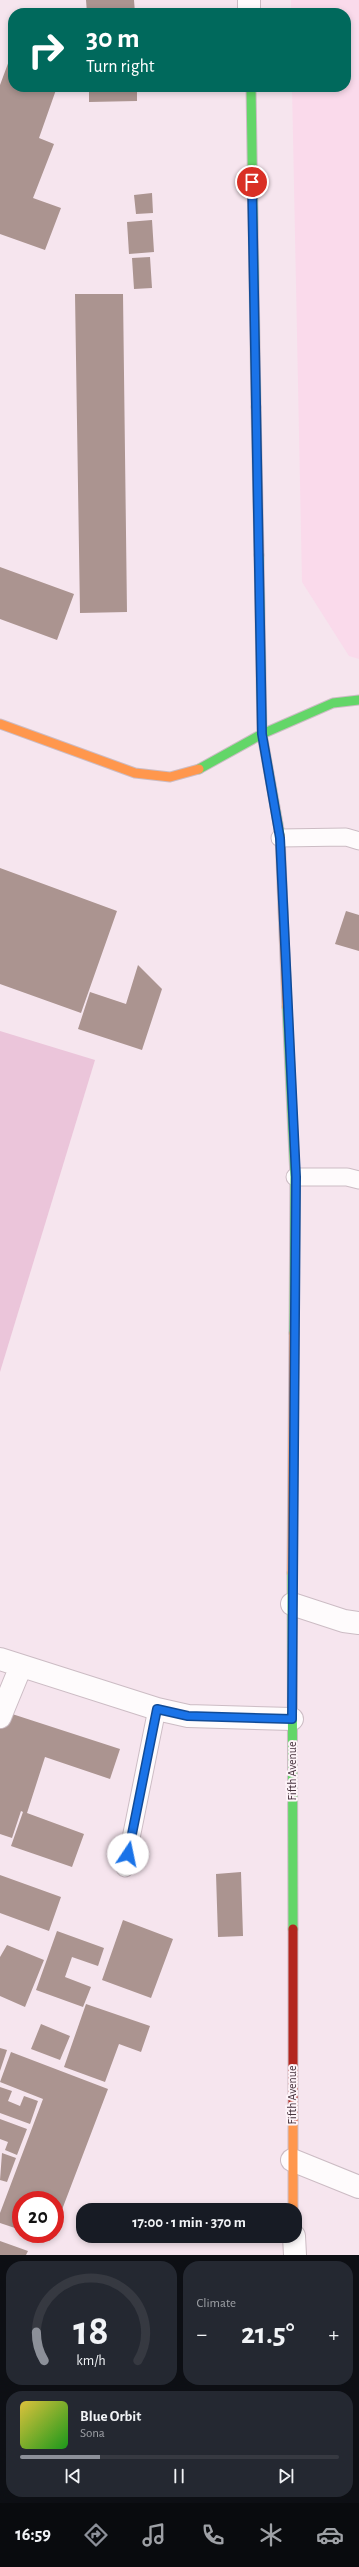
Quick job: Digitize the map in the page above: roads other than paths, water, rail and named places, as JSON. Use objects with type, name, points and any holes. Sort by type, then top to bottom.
[{"type":"street","name":"Fifth Avenue","points":[[251,92],[262,734],[280,838],[296,1177],[292,1604],[293,2203]]},
{"type":"street","points":[[0,724],[135,773],[170,777],[201,769],[262,734],[333,703],[359,700]]},
{"type":"street","points":[[292,1604],[344,1621],[359,1623]]},
{"type":"street","points":[[0,1658],[157,1709],[188,1716],[292,1719]]},
{"type":"street","points":[[0,1717],[21,1666]]},
{"type":"street","points":[[292,2160],[359,2187]]},
{"type":"street","points":[[294,2243],[295,2255]]},
{"type":"lane","points":[[280,838],[346,837],[359,841]]},
{"type":"lane","points":[[296,1177],[347,1177],[359,1180]]},
{"type":"lane","points":[[125,1868],[157,1709]]}]
